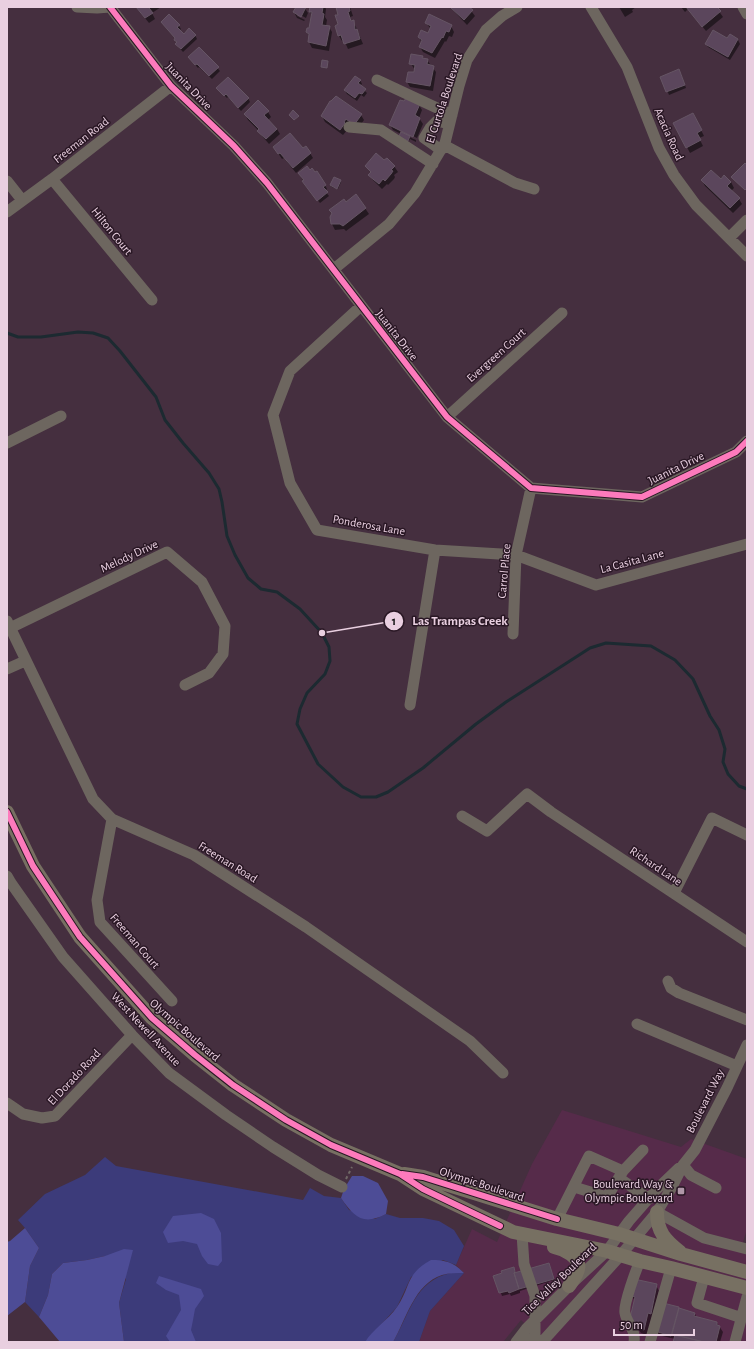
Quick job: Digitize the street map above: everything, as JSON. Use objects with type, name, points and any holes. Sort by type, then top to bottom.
[{"type":"main road","name":"Olympic Boulevard","points":[[7,812],[33,866],[80,937],[152,1018],[233,1085],[286,1120],[331,1145],[400,1174],[423,1189],[513,1232],[607,1251],[620,1256],[747,1288]]},
{"type":"main road","name":"Olympic Boulevard","points":[[400,1174],[423,1177],[557,1219],[619,1234],[633,1240],[747,1272]]},
{"type":"main road","points":[[657,1212],[658,1226],[663,1236],[681,1254]]},
{"type":"main road","points":[[526,1235],[537,1242],[562,1249],[568,1252],[576,1260],[578,1269],[569,1286]]},
{"type":"street","points":[[77,7],[110,7]]},
{"type":"street","name":"Juanita Drive","points":[[110,7],[171,86],[234,146],[267,183],[447,417],[531,488],[642,497],[736,452],[747,441]]},
{"type":"street","name":"El Curtola Boulevard","points":[[334,269],[388,224],[415,193],[442,148],[467,60],[486,30],[502,16],[517,7]]},
{"type":"street","name":"Acacia Road","points":[[591,7],[627,67],[659,148],[674,175],[696,205],[747,256]]},
{"type":"street","points":[[743,7],[747,14]]},
{"type":"street","points":[[377,80],[450,120]]},
{"type":"street","name":"Freeman Road","points":[[7,212],[52,179],[171,86]]},
{"type":"street","points":[[450,120],[437,121],[430,128],[424,138],[514,183],[534,189]]},
{"type":"street","points":[[349,127],[381,130],[433,164]]},
{"type":"street","name":"Hilton Court","points":[[52,179],[152,300]]},
{"type":"street","points":[[7,181],[22,200]]},
{"type":"street","points":[[729,238],[747,220]]},
{"type":"street","name":"Ponderosa Lane","points":[[361,306],[290,371],[273,415],[290,483],[317,530],[435,550],[516,555]]},
{"type":"street","name":"Evergreen Court","points":[[447,417],[562,313]]},
{"type":"street","points":[[7,443],[61,416]]},
{"type":"street","name":"Carrol Place","points":[[513,634],[516,555],[531,488]]},
{"type":"street","name":"La Casita Lane","points":[[516,555],[596,585],[747,544]]},
{"type":"street","points":[[410,705],[435,550]]},
{"type":"street","name":"Melody Drive","points":[[8,624],[167,552],[202,582],[225,626],[223,654],[209,673],[185,685]]},
{"type":"street","name":"Freeman Road","points":[[8,624],[93,799],[112,819],[194,855],[300,923],[470,1041],[503,1074]]},
{"type":"street","points":[[7,669],[25,661]]},
{"type":"street","name":"Richard Lane","points":[[462,816],[487,831],[526,794],[747,942]]},
{"type":"street","points":[[674,893],[712,818],[747,836]]},
{"type":"street","name":"Freeman Court","points":[[112,819],[97,900],[100,922],[172,1001]]},
{"type":"street","name":"West Newell Avenue","points":[[7,876],[11,884],[63,957],[132,1035],[169,1073],[220,1110],[318,1175],[342,1187]]},
{"type":"street","points":[[668,981],[671,988],[679,994],[747,1020]]},
{"type":"street","points":[[637,1024],[737,1066]]},
{"type":"street","name":"El Dorado Road","points":[[7,1103],[23,1114],[42,1118],[55,1116],[132,1035]]},
{"type":"street","name":"Boulevard Way","points":[[620,1256],[657,1212],[683,1165],[695,1150],[747,1045]]},
{"type":"street","points":[[574,1187],[607,1197],[621,1175],[643,1150]]},
{"type":"street","points":[[557,1219],[589,1156],[621,1175],[649,1198]]},
{"type":"street","points":[[683,1165],[691,1175],[716,1188]]},
{"type":"street","name":"Boulevard Way","points":[[619,1234],[674,1171],[683,1165]]},
{"type":"street","points":[[657,1212],[704,1238],[747,1249]]},
{"type":"street","name":"Tice Valley Boulevard","points":[[516,1342],[534,1321],[569,1286],[607,1251],[619,1234]]},
{"type":"street","points":[[526,1235],[524,1264],[535,1296],[535,1336],[529,1342]]},
{"type":"street","points":[[542,1342],[620,1256]]},
{"type":"street","points":[[634,1342],[635,1335],[625,1312],[632,1281],[640,1261]]},
{"type":"street","points":[[650,1342],[671,1268]]},
{"type":"street","points":[[704,1277],[696,1303],[742,1318]]},
{"type":"street","points":[[735,1342],[747,1297]]},
{"type":"shaded area","points":[[562,1110],[681,1147],[691,1139],[747,1159],[747,1229],[740,1252],[747,1254],[747,1342],[544,1342],[521,1320],[503,1342],[419,1342],[430,1311],[464,1273],[456,1265],[472,1229],[497,1242],[532,1164]]},
{"type":"shaded area","points":[[105,1157],[116,1166],[303,1200],[310,1188],[324,1196],[341,1198],[349,1210],[375,1219],[386,1214],[400,1218],[423,1218],[439,1221],[454,1230],[464,1246],[456,1265],[443,1260],[411,1277],[397,1307],[365,1342],[124,1342],[119,1303],[126,1279],[105,1256],[63,1263],[52,1274],[48,1295],[39,1317],[25,1302],[30,1266],[39,1248],[18,1220],[45,1194],[85,1175]]},
{"type":"shaded area","points":[[352,1176],[363,1176],[378,1183],[388,1201],[386,1214],[378,1218],[365,1219],[355,1215],[350,1210],[341,1198],[344,1189]]},
{"type":"shaded area","points":[[201,1213],[214,1219],[221,1233],[222,1261],[218,1266],[208,1264],[202,1256],[197,1244],[183,1241],[168,1243],[163,1232],[173,1216]]},
{"type":"shaded area","points":[[25,1228],[39,1248],[30,1266],[25,1302],[7,1316],[7,1242]]},
{"type":"shaded area","points":[[124,1249],[133,1250],[119,1303],[124,1342],[60,1342],[39,1317],[48,1295],[52,1274],[63,1263],[105,1256]]},
{"type":"shaded area","points":[[431,1260],[449,1262],[464,1273],[450,1273],[442,1275],[424,1286],[412,1304],[393,1342],[365,1342],[397,1307],[417,1270]]},
{"type":"shaded area","points":[[451,1273],[464,1273],[430,1311],[419,1342],[393,1342],[414,1300],[421,1291],[429,1283],[439,1277]]},
{"type":"shaded area","points":[[159,1276],[201,1289],[204,1296],[195,1309],[191,1330],[196,1342],[170,1342],[166,1336],[181,1310],[179,1295],[166,1290],[156,1283]]},
{"type":"building","points":[[136,7],[151,7],[149,8],[153,13],[145,18]]},
{"type":"building","points":[[296,7],[306,7],[301,17],[293,12]]},
{"type":"building","points":[[310,7],[323,7],[322,13],[324,14],[322,25],[330,26],[326,46],[308,42],[309,34],[306,32],[307,28],[309,28],[312,12],[309,12]]},
{"type":"building","points":[[336,7],[349,7],[350,11],[348,12],[351,21],[354,20],[355,30],[357,29],[360,39],[344,44],[341,35],[338,36],[335,26],[338,24],[335,15],[338,15]]},
{"type":"building","points":[[450,7],[469,7],[473,10],[464,20]]},
{"type":"building","points":[[686,7],[717,7],[721,11],[702,27]]},
{"type":"building","points":[[169,14],[180,25],[177,27],[184,34],[189,28],[196,35],[181,49],[175,44],[177,42],[174,40],[175,38],[161,22]]},
{"type":"building","points":[[429,14],[452,25],[449,32],[446,31],[443,38],[442,37],[432,53],[419,47],[422,40],[418,37],[421,30],[428,33],[431,26],[425,23]]},
{"type":"building","points":[[713,30],[727,38],[730,34],[738,39],[728,57],[705,44]]},
{"type":"building","points":[[199,47],[219,67],[209,76],[197,64],[195,65],[188,57]]},
{"type":"building","points":[[411,54],[423,56],[422,58],[428,59],[427,64],[434,66],[430,86],[406,82],[408,72],[414,72],[415,65],[409,64]]},
{"type":"building","points":[[322,60],[328,61],[327,68],[321,67]]},
{"type":"building","points":[[679,69],[685,85],[666,92],[660,77]]},
{"type":"building","points":[[355,76],[361,80],[358,83],[366,89],[362,94],[359,93],[355,98],[344,90]]},
{"type":"building","points":[[228,77],[249,98],[238,108],[226,94],[224,96],[216,88]]},
{"type":"building","points":[[336,96],[362,114],[354,125],[346,119],[340,130],[321,116],[330,101]]},
{"type":"building","points":[[406,98],[420,104],[415,115],[420,118],[413,137],[389,125],[400,100],[404,101]]},
{"type":"building","points":[[258,100],[269,111],[264,115],[277,129],[266,139],[257,131],[259,129],[244,114]]},
{"type":"building","points":[[293,110],[299,116],[294,120],[289,115]]},
{"type":"building","points":[[693,113],[702,130],[697,133],[701,140],[686,148],[673,123]]},
{"type":"building","points":[[401,132],[410,136],[408,141],[399,136]]},
{"type":"building","points":[[290,133],[303,148],[306,146],[311,153],[293,168],[280,153],[278,154],[273,147]]},
{"type":"building","points":[[376,153],[384,160],[387,158],[395,166],[385,181],[383,179],[379,184],[368,175],[371,172],[365,166]]},
{"type":"building","points":[[745,163],[747,165],[747,188],[745,190],[731,177]]},
{"type":"building","points":[[307,166],[310,170],[312,168],[315,172],[317,171],[326,185],[323,187],[328,192],[317,201],[298,173]]},
{"type":"building","points":[[711,170],[721,179],[724,175],[731,182],[727,186],[740,198],[730,208],[701,180]]},
{"type":"building","points":[[334,177],[341,180],[337,189],[330,185]]},
{"type":"building","points":[[356,194],[366,208],[343,226],[340,224],[331,224],[330,217],[332,213],[329,210],[344,199],[346,202]]},
{"type":"building","points":[[549,1263],[554,1279],[519,1289],[514,1273]]},
{"type":"building","points":[[514,1267],[514,1273],[519,1289],[509,1293],[508,1291],[499,1293],[493,1276],[502,1273],[501,1271]]},
{"type":"building","points":[[634,1279],[657,1284],[651,1314],[648,1313],[644,1330],[637,1328],[638,1324],[634,1323],[634,1321],[630,1318],[635,1297],[630,1295]]},
{"type":"building","points":[[663,1303],[679,1307],[671,1336],[655,1331]]},
{"type":"building","points":[[679,1308],[695,1313],[694,1316],[717,1322],[717,1325],[720,1326],[716,1342],[704,1342],[672,1334]]},
{"type":"building","points":[[675,1335],[704,1342],[673,1342]]},
{"type":"waterway","points":[[7,333],[18,337],[41,337],[78,332],[93,333],[108,338],[156,397],[165,420],[209,473],[219,489],[227,536],[235,555],[248,578],[261,589],[277,592],[300,609],[322,633],[329,647],[330,661],[325,674],[307,693],[300,709],[297,724],[318,764],[343,787],[361,797],[376,797],[388,792],[423,768],[476,724],[506,702],[590,648],[606,643],[651,646],[675,660],[693,679],[710,716],[719,730],[725,749],[723,762],[728,774],[739,786],[747,789]]},
{"type":"cycle path","points":[[110,7],[171,86],[234,146],[267,183],[447,417],[531,488],[642,497],[736,452],[747,441]]},
{"type":"cycle path","points":[[7,812],[33,866],[80,937],[152,1018],[195,1055],[233,1085],[286,1120],[331,1145],[400,1174],[423,1189],[500,1226]]},
{"type":"cycle path","points":[[402,1174],[423,1177],[557,1219]]},
{"type":"place","name":"Las Trampas Creek","points":[[322,633]]},
{"type":"place","name":"Boulevard Way & Olympic Boulevard","points":[[681,1191]]}]
